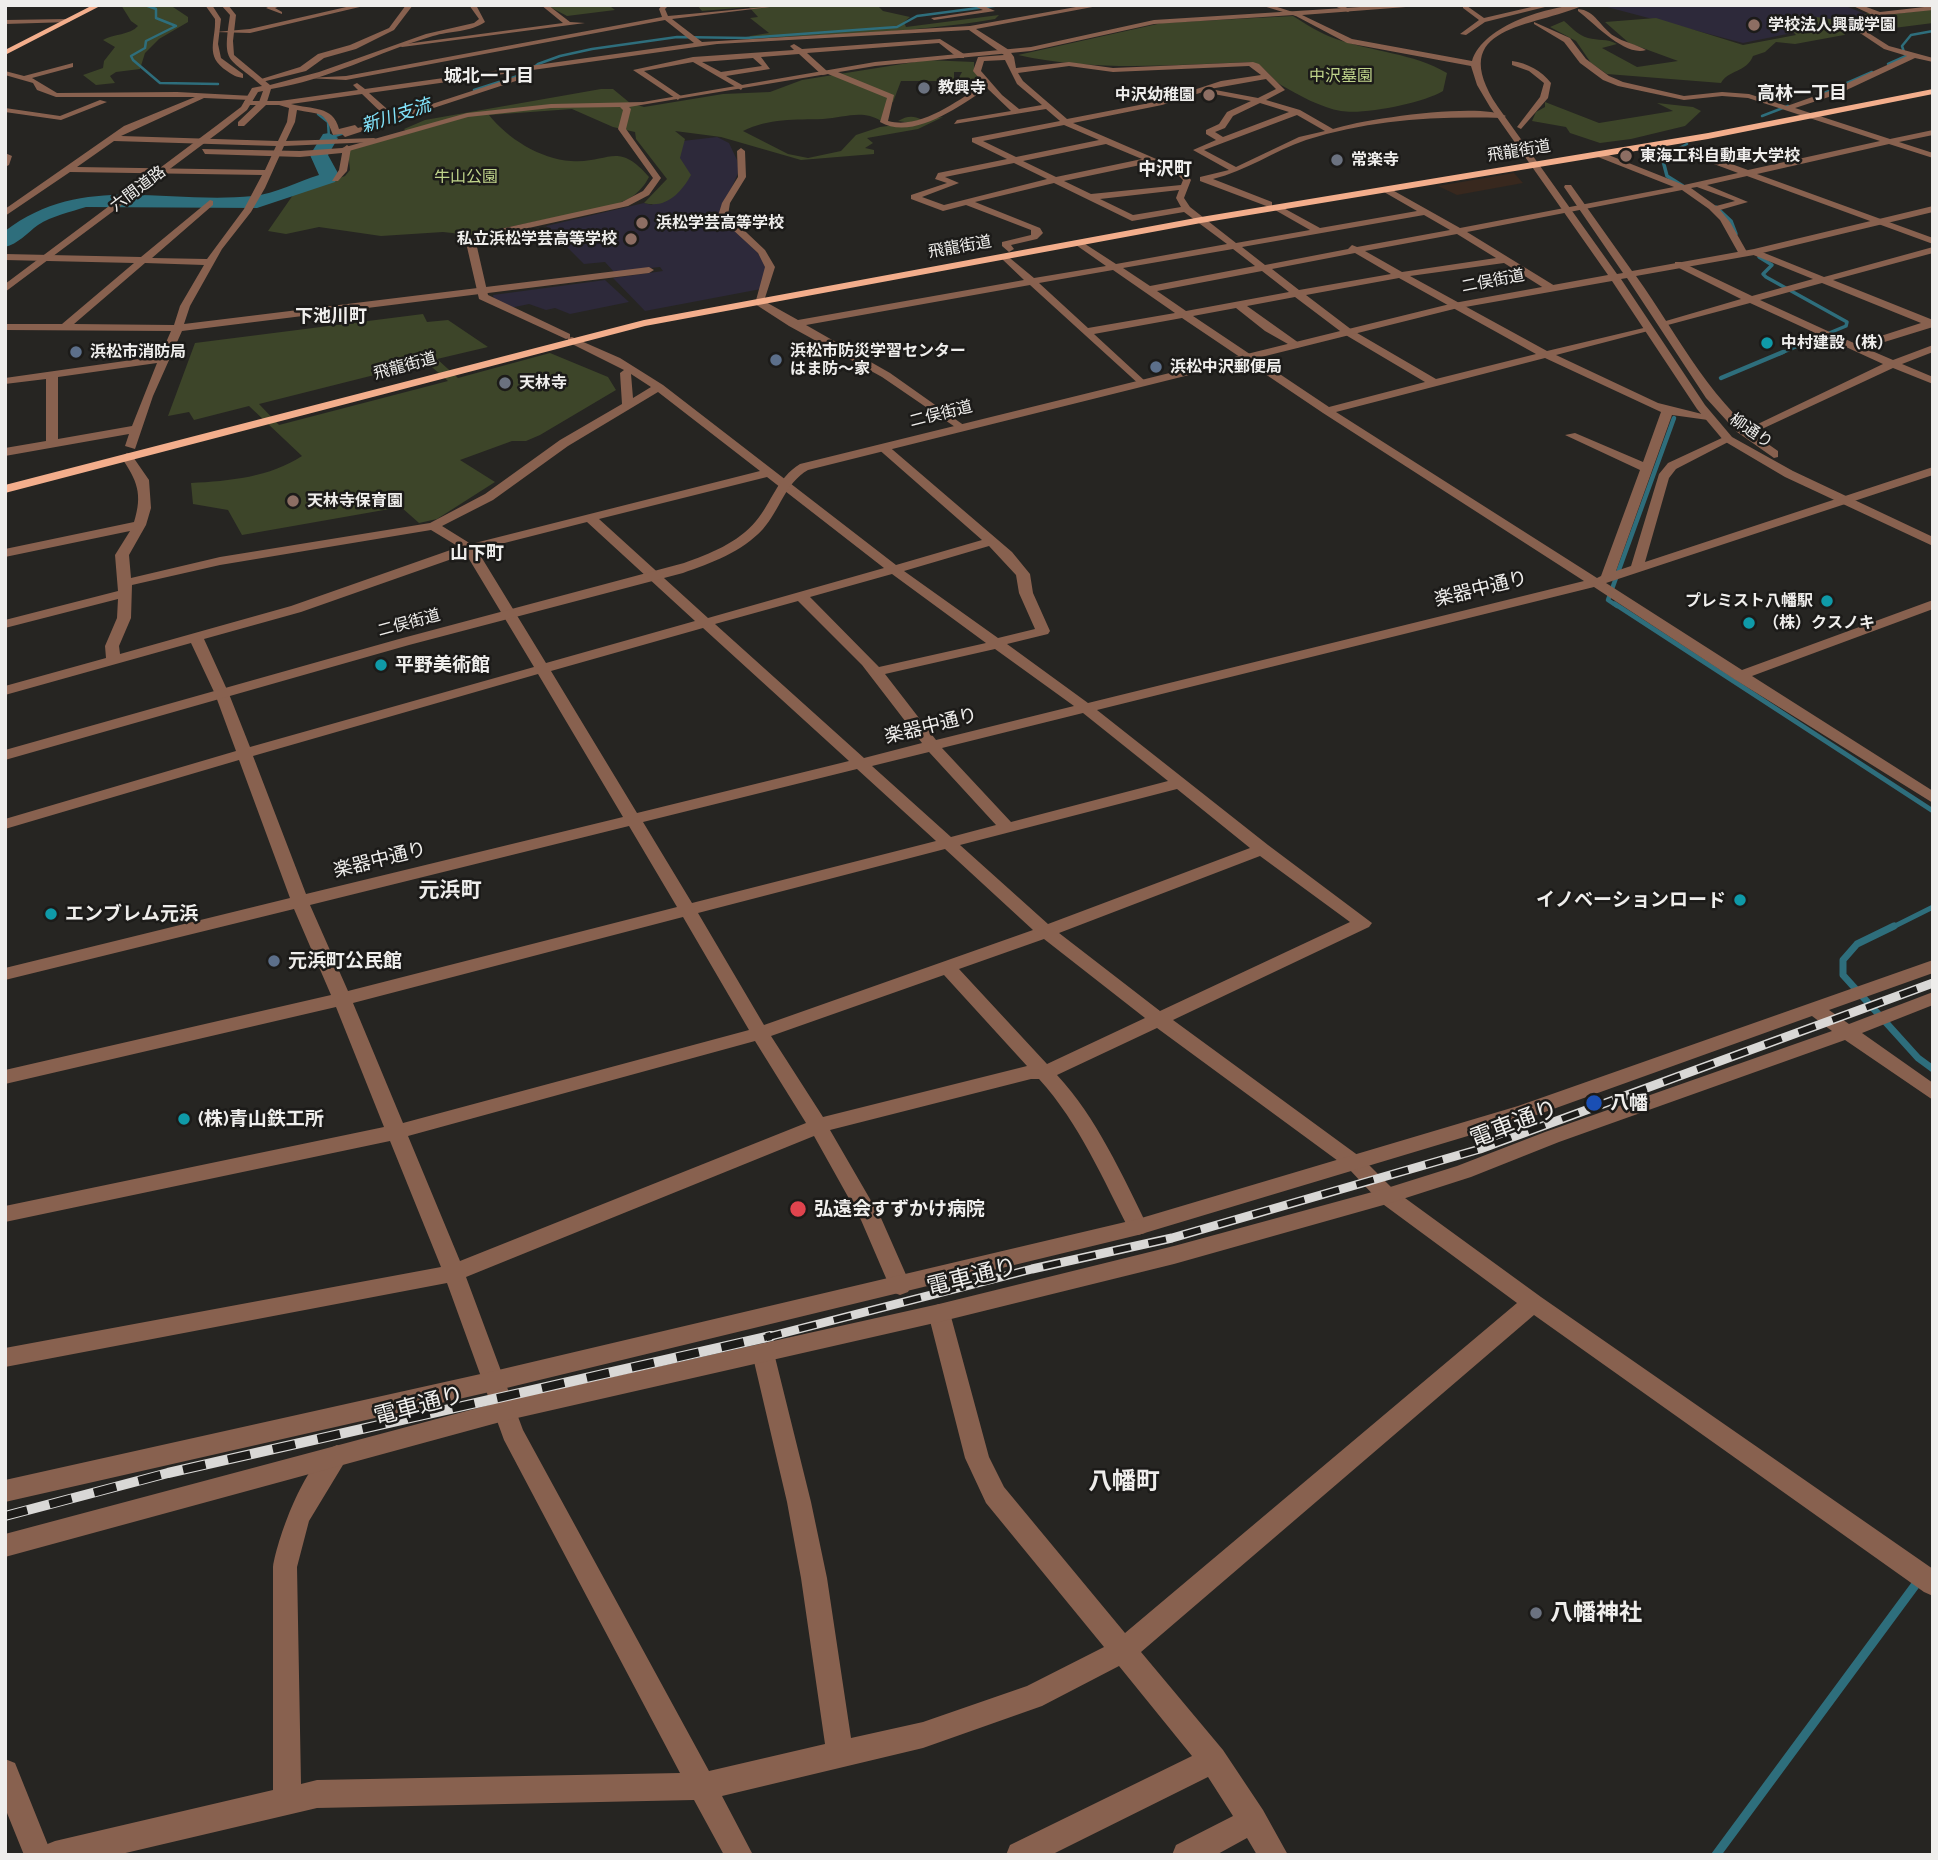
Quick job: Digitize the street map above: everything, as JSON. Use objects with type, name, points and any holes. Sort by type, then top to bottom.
[{"type":"highway","points":[[5,53],[99,5]]},
{"type":"highway","name":"飛龍街道","points":[[5,489],[129,452],[569,338],[761,298],[1007,253],[1194,215],[1387,190],[1540,161],[1601,155],[1933,90]]},
{"type":"highway","name":"飛龍街道","points":[[1274,206],[1807,114]]},
{"type":"highway","name":"飛龍街道","points":[[1007,253],[1079,243],[1194,215]]},
{"type":"highway","name":"飛龍街道","points":[[5,478],[129,452]]},
{"type":"street","points":[[208,5],[217,12],[218,32],[214,47],[217,59],[251,97],[263,103],[280,103],[700,44],[970,27],[1100,5]]},
{"type":"street","points":[[224,5],[233,15],[235,22],[228,47],[231,55],[268,88]]},
{"type":"street","points":[[304,9],[325,5]]},
{"type":"street","points":[[218,32],[250,31],[365,5]]},
{"type":"street","points":[[262,80],[303,69],[321,56],[353,47],[392,29],[410,5]]},
{"type":"street","points":[[5,73],[27,77],[56,95],[168,94],[251,97],[268,88],[311,78],[426,36],[482,22],[472,5]]},
{"type":"street","points":[[544,5],[569,25]]},
{"type":"street","points":[[666,5],[662,9],[666,17],[700,44]]},
{"type":"street","points":[[402,45],[569,25],[783,5]]},
{"type":"street","points":[[1263,5],[1296,13],[1328,32],[1350,40],[1475,64]]},
{"type":"street","points":[[1335,5],[1348,10]]},
{"type":"street","points":[[1016,111],[976,71],[981,59],[1154,22],[1429,5]]},
{"type":"street","points":[[1464,34],[1483,20],[1550,5]]},
{"type":"street","points":[[1854,5],[1880,14],[1933,8]]},
{"type":"street","points":[[882,32],[916,21],[992,11],[981,7]]},
{"type":"street","points":[[1465,7],[1483,20]]},
{"type":"street","points":[[1496,48],[1505,38],[1536,23],[1583,8]]},
{"type":"street","points":[[1583,8],[1610,37],[1642,50]]},
{"type":"street","points":[[1540,161],[1502,116],[1478,80],[1475,64],[1481,49],[1501,32],[1539,16],[1583,8]]},
{"type":"street","points":[[269,15],[280,9],[289,12]]},
{"type":"street","points":[[1880,14],[1885,19],[1862,32],[1877,43],[1933,60]]},
{"type":"street","points":[[311,78],[349,78],[666,17]]},
{"type":"street","points":[[5,22],[68,21]]},
{"type":"street","points":[[1536,23],[1567,40],[1583,61],[1606,78],[1621,84],[1684,98],[1735,94],[1807,114],[1933,156]]},
{"type":"street","points":[[970,27],[1008,54],[1013,71],[1046,107],[1064,122],[1181,173],[1274,206],[1331,237]]},
{"type":"street","points":[[782,38],[827,73],[891,97],[884,122],[893,126],[943,112],[988,84]]},
{"type":"street","points":[[461,39],[489,51]]},
{"type":"street","points":[[678,98],[637,70],[694,60],[754,54],[940,41],[961,55]]},
{"type":"street","points":[[901,44],[922,59]]},
{"type":"street","points":[[675,48],[741,88]]},
{"type":"street","points":[[719,75],[767,67],[754,54]]},
{"type":"street","points":[[218,142],[319,153],[347,148],[433,123],[496,111],[583,104],[624,106],[922,59],[1008,54]]},
{"type":"street","points":[[1787,108],[1835,92],[1914,56],[1933,54]]},
{"type":"street","points":[[53,62],[79,66]]},
{"type":"street","points":[[1514,63],[1544,75],[1549,82],[1549,88],[1539,106],[1521,127]]},
{"type":"street","points":[[1013,71],[1069,64],[1113,70],[1250,64],[1256,66],[1281,90],[1230,114],[1222,126],[1209,132],[1223,141]]},
{"type":"street","points":[[27,77],[70,65]]},
{"type":"street","points":[[1212,66],[1236,80]]},
{"type":"street","points":[[280,103],[326,114],[331,118],[336,133],[534,74],[536,67]]},
{"type":"street","points":[[1161,68],[1169,76]]},
{"type":"street","points":[[1194,215],[1132,218],[975,140],[1162,103],[1236,80],[1266,77]]},
{"type":"street","points":[[349,78],[392,117]]},
{"type":"street","points":[[1178,84],[1201,91],[1259,100],[1297,112],[1332,132]]},
{"type":"street","points":[[263,103],[268,88]]},
{"type":"street","points":[[5,110],[61,118],[122,96]]},
{"type":"street","points":[[5,213],[141,121],[204,97]]},
{"type":"street","name":"六間道路","points":[[5,303],[177,172],[251,97]]},
{"type":"street","name":"六間道路","points":[[5,289],[162,171],[203,146],[218,142],[263,103]]},
{"type":"street","points":[[5,1358],[454,1273],[818,1126],[1031,1072],[1045,1073],[1363,923],[1262,849],[1087,709],[895,570],[659,387],[632,370],[483,297],[471,252],[479,239],[494,233],[636,201],[651,188],[657,178],[622,129],[626,109],[624,106]]},
{"type":"street","points":[[113,661],[112,646],[124,618],[122,555],[140,525],[145,508],[143,480],[129,452],[146,396],[185,306],[208,262],[253,202],[291,122],[293,107]]},
{"type":"street","points":[[957,122],[1046,107]]},
{"type":"street","points":[[1507,107],[1529,137]]},
{"type":"street","points":[[1237,171],[1197,150],[1297,112]]},
{"type":"street","points":[[1203,179],[1237,171],[1302,139],[1347,126],[1375,121],[1502,116]]},
{"type":"street","points":[[329,141],[392,117]]},
{"type":"street","points":[[1147,290],[1688,186],[1933,132]]},
{"type":"street","points":[[113,138],[277,149],[329,141],[374,140]]},
{"type":"street","points":[[1107,141],[942,174],[938,177],[955,183],[914,197],[943,208],[994,193],[1152,160]]},
{"type":"street","points":[[335,179],[343,171],[347,148]]},
{"type":"street","points":[[1682,149],[1933,241]]},
{"type":"street","points":[[741,151],[742,177],[726,203],[723,216],[761,252],[770,267],[761,298],[793,324],[886,375],[961,428]]},
{"type":"street","points":[[5,155],[8,156],[5,165]]},
{"type":"street","points":[[1601,155],[1688,186],[1744,202],[1716,208]]},
{"type":"street","name":"柳通り","points":[[1540,161],[1583,206],[1702,382],[1745,433],[1784,460],[1933,529]]},
{"type":"street","name":"柳通り","points":[[1540,161],[1611,277],[1708,417],[1728,439],[1789,474],[1933,542]]},
{"type":"street","points":[[70,169],[267,173]]},
{"type":"street","points":[[1181,173],[1187,180],[1180,198],[1194,215],[1348,332],[1433,383]]},
{"type":"street","points":[[1688,186],[1716,208],[1742,252]]},
{"type":"street","points":[[1091,197],[1185,187]]},
{"type":"street","points":[[1387,190],[1460,231],[1550,288]]},
{"type":"street","points":[[967,202],[1035,228],[1038,233],[1034,237],[1005,244],[1007,253],[1031,282],[1141,383]]},
{"type":"street","points":[[65,327],[210,203]]},
{"type":"street","name":"二俣街道","points":[[5,755],[404,642],[656,577],[699,562],[745,538],[768,515],[799,469],[1454,306],[1742,252],[1754,252],[1933,209]]},
{"type":"street","points":[[793,324],[1426,212]]},
{"type":"street","points":[[1079,243],[1327,411],[1933,798]]},
{"type":"street","points":[[1343,244],[1542,354],[1668,410],[1691,417],[1708,417]]},
{"type":"street","points":[[1664,323],[1933,250]]},
{"type":"street","points":[[1754,252],[1931,323]]},
{"type":"street","points":[[5,257],[208,262]]},
{"type":"street","points":[[1085,332],[1400,275],[1505,260]]},
{"type":"street","points":[[1678,264],[1824,335],[1933,381]]},
{"type":"street","points":[[5,327],[178,327],[649,270]]},
{"type":"street","points":[[1238,304],[1269,329],[1295,345]]},
{"type":"street","points":[[1856,348],[1931,323]]},
{"type":"street","points":[[1327,411],[1648,328]]},
{"type":"street","points":[[1745,433],[1892,364],[1933,348]]},
{"type":"street","points":[[5,381],[163,359]]},
{"type":"street","points":[[628,404],[625,373],[632,370]]},
{"type":"street","points":[[52,375],[52,444]]},
{"type":"street","points":[[5,624],[220,561],[433,526],[489,497],[544,457],[659,387]]},
{"type":"street","points":[[1605,587],[1668,410]]},
{"type":"street","points":[[5,452],[136,429]]},
{"type":"street","points":[[1571,436],[1647,468]]},
{"type":"street","points":[[1637,568],[1663,477],[1672,466],[1728,439]]},
{"type":"street","points":[[876,673],[1043,631],[1026,593],[1020,569],[882,447]]},
{"type":"street","name":"楽器中通り","points":[[5,974],[1087,709],[1605,587],[1637,568],[1933,471]]},
{"type":"street","points":[[5,691],[296,609],[469,548],[770,472]]},
{"type":"street","points":[[589,517],[1045,931],[1158,1019],[1356,1164],[1387,1196],[1533,1303],[1933,1584]]},
{"type":"street","points":[[5,553],[140,525]]},
{"type":"street","points":[[433,526],[469,548],[818,1126],[871,1218],[900,1286]]},
{"type":"street","points":[[5,824],[245,753],[990,542]]},
{"type":"street","points":[[800,595],[876,673],[971,791],[1008,828]]},
{"type":"street","points":[[1739,676],[1933,604]]},
{"type":"street","points":[[196,638],[222,694],[300,902],[454,1273],[512,1433],[740,1855]]},
{"type":"street","points":[[5,1077],[342,999],[1180,783]]},
{"type":"street","points":[[5,1214],[396,1132],[760,1033],[1045,931],[1262,849]]},
{"type":"street","points":[[946,966],[1068,1099],[1106,1163],[1138,1227]]},
{"type":"street","name":"電車通り","points":[[5,1491],[494,1381],[1138,1227],[1524,1112],[1933,966]]},
{"type":"street","name":"電車通り","points":[[5,1546],[504,1411],[763,1353],[1174,1255],[1387,1196],[1464,1172],[1552,1137],[1846,1033],[1933,998]]},
{"type":"street","points":[[1813,1008],[1933,1093]]},
{"type":"street","points":[[55,1855],[317,1794],[705,1786],[923,1735],[1033,1697],[1124,1650],[1533,1303]]},
{"type":"street","points":[[939,1312],[977,1458],[995,1495],[1213,1760],[1274,1855]]},
{"type":"street","points":[[763,1353],[814,1578],[840,1755]]},
{"type":"street","points":[[288,1800],[285,1567],[288,1537],[301,1508],[337,1455]]},
{"type":"street","points":[[1020,1855],[1213,1760]]},
{"type":"street","points":[[5,1773],[38,1855]]},
{"type":"street","points":[[1186,1855],[1253,1820]]},
{"type":"shaded area","name":"学校法人興誠学園","points":[[1843,5],[1868,15],[1851,21],[1743,43],[1607,7]]},
{"type":"shaded area","name":"浜松学芸高等学校","points":[[717,137],[729,143],[739,171],[719,216],[757,252],[767,268],[761,289],[645,311],[613,278],[663,271],[660,267],[614,272],[605,262],[584,264],[546,226],[644,203],[652,205],[680,158],[674,142]]},
{"type":"shaded area","points":[[1514,173],[1523,183],[1457,195],[1438,186]]},
{"type":"shaded area","points":[[605,280],[629,302],[570,314],[555,308],[546,310],[529,304],[510,308],[494,299],[493,295]]},
{"type":"green space","points":[[121,5],[170,5],[188,17],[188,22],[159,39],[145,53],[140,69],[116,72],[110,76],[115,83],[96,85],[83,75],[103,68],[104,61],[115,47],[103,40],[138,26],[131,21]]},
{"type":"green space","points":[[613,5],[611,7],[615,10],[567,16],[550,7]]},
{"type":"green space","points":[[697,5],[877,5],[883,11],[910,17],[904,22],[906,27],[999,15],[995,19],[934,27],[748,39],[750,36],[769,33],[750,18],[758,17],[749,7],[702,11]]},
{"type":"green space","points":[[1933,9],[1933,23],[1851,30],[1844,35],[1795,44],[1776,42],[1765,52],[1753,56],[1746,65],[1721,83],[1607,74],[1591,63],[1576,41],[1550,27],[1564,21],[1584,37],[1613,42],[1617,44],[1602,48],[1637,67],[1678,61],[1629,43],[1605,22],[1656,18],[1743,45],[1796,35],[1787,25],[1792,17],[1803,15],[1850,22],[1868,13],[1887,15]]},
{"type":"green space","name":"中沢墓園","points":[[1293,16],[1336,39],[1434,66],[1447,73],[1443,91],[1422,100],[1393,107],[1351,112],[1318,104],[1295,93],[1251,62],[1163,66],[1105,65],[1076,64],[1018,55],[1162,23]]},
{"type":"green space","name":"牛山公園","points":[[927,60],[974,62],[974,71],[987,87],[966,92],[955,85],[962,72],[954,72],[954,81],[901,81],[893,102],[887,103],[881,121],[867,115],[853,115],[772,122],[743,131],[788,154],[808,158],[841,151],[856,135],[880,127],[911,123],[898,121],[904,118],[922,120],[943,117],[918,129],[867,138],[873,143],[865,148],[874,150],[874,154],[801,160],[721,137],[675,131],[685,139],[680,158],[691,175],[683,188],[672,198],[666,202],[652,204],[644,203],[667,179],[636,139],[635,132],[613,127],[572,109],[489,115],[505,132],[536,152],[571,161],[620,156],[629,159],[649,177],[633,196],[611,206],[470,235],[443,232],[381,236],[319,227],[286,234],[268,231],[293,195],[345,176],[350,170],[348,150],[407,132],[404,129],[425,120],[601,89],[613,89],[630,103],[644,107],[723,94],[770,92],[802,80]]},
{"type":"green space","points":[[1545,102],[1599,123],[1673,111],[1657,103],[1693,107],[1701,111],[1685,126],[1631,139],[1600,143],[1570,133],[1566,127],[1532,121],[1536,112],[1545,107]]},
{"type":"green space","points":[[423,314],[427,322],[448,320],[488,347],[437,359],[458,378],[550,353],[608,377],[616,390],[540,435],[526,441],[512,441],[460,460],[495,482],[437,519],[419,523],[401,507],[242,535],[228,510],[193,504],[191,483],[263,473],[302,456],[249,406],[194,420],[189,412],[168,416],[195,343]],"holes":[[[426,362],[448,381],[279,425],[259,404]]]},
{"type":"waterway","points":[[145,5],[156,9],[156,18],[176,26],[146,41],[145,48],[131,56],[133,60],[160,83],[218,84]]},
{"type":"waterway","name":"新川支流","points":[[474,90],[527,73],[538,64],[560,56],[592,49],[677,37],[746,38],[897,27],[917,16],[1001,5]]},
{"type":"waterway","points":[[1904,52],[1902,46],[1911,35],[1933,31]]},
{"type":"waterway","points":[[1888,64],[1906,56]]},
{"type":"waterway","points":[[1815,97],[1872,72]]},
{"type":"waterway","points":[[1762,116],[1788,106]]},
{"type":"waterway","points":[[318,114],[328,122],[329,138],[347,132]]},
{"type":"waterway","name":"新川支流","points":[[364,126],[394,116]]},
{"type":"waterway","name":"新川支流","points":[[5,241],[32,220],[53,210],[85,201],[257,202],[328,178],[319,155],[329,138]]},
{"type":"waterway","points":[[1664,156],[1687,144]]},
{"type":"waterway","points":[[1664,156],[1662,157],[1667,176],[1683,186]]},
{"type":"waterway","points":[[1716,207],[1731,221],[1736,234]]},
{"type":"waterway","points":[[1759,257],[1772,265],[1763,274],[1766,277],[1847,322],[1846,326],[1779,354]]},
{"type":"waterway","points":[[1721,378],[1783,352]]},
{"type":"waterway","points":[[1617,606],[1608,600],[1674,418]]},
{"type":"waterway","points":[[1615,604],[1933,811]]},
{"type":"waterway","points":[[1891,928],[1933,907]]},
{"type":"waterway","points":[[1894,926],[1857,944],[1843,960],[1843,975],[1918,1058],[1933,1069]]},
{"type":"waterway","points":[[1716,1855],[1919,1580]]},
{"type":"railway","points":[[764,1338],[1032,1269],[1172,1238],[1480,1149],[1933,983]]},
{"type":"railway","points":[[5,1516],[168,1473],[771,1336]]},
{"type":"place","name":"学校法人興誠学園","points":[[1754,25]]},
{"type":"place","name":"教興寺","points":[[924,88]]},
{"type":"place","name":"中沢幼稚園","points":[[1209,95]]},
{"type":"place","name":"東海工科自動車大学校","points":[[1626,156]]},
{"type":"place","name":"常楽寺","points":[[1337,160]]},
{"type":"place","name":"浜松学芸高等学校","points":[[642,223]]},
{"type":"place","name":"私立浜松学芸高等学校","points":[[631,239]]},
{"type":"place","name":"中村建設（株）","points":[[1767,343]]},
{"type":"place","name":"浜松市消防局","points":[[76,352]]},
{"type":"place","name":"浜松市防災学習センター はま防～家","points":[[776,360]]},
{"type":"place","name":"浜松中沢郵便局","points":[[1156,367]]},
{"type":"place","name":"天林寺","points":[[505,383]]},
{"type":"place","name":"天林寺保育園","points":[[293,501]]},
{"type":"place","name":"プレミスト八幡駅","points":[[1827,601]]},
{"type":"place","name":"（株）クスノキ","points":[[1749,623]]},
{"type":"place","name":"平野美術館","points":[[381,665]]},
{"type":"place","name":"イノベーションロード","points":[[1740,900]]},
{"type":"place","name":"エンブレム元浜","points":[[51,914]]},
{"type":"place","name":"元浜町公民館","points":[[274,961]]},
{"type":"place","name":"八幡","points":[[1594,1103]]},
{"type":"place","name":"(株)青山鉄工所","points":[[184,1119]]},
{"type":"place","name":"弘遠会すずかけ病院","points":[[798,1209]]},
{"type":"place","name":"八幡神社","points":[[1536,1613]]},
{"type":"district","name":"城北一丁目","points":[[489,77]]},
{"type":"district","name":"高林一丁目","points":[[1802,94]]},
{"type":"district","name":"中沢町","points":[[1165,170]]},
{"type":"district","name":"下池川町","points":[[331,317]]},
{"type":"district","name":"山下町","points":[[477,554]]},
{"type":"district","name":"元浜町","points":[[450,891]]},
{"type":"district","name":"八幡町","points":[[1124,1482]]}]
